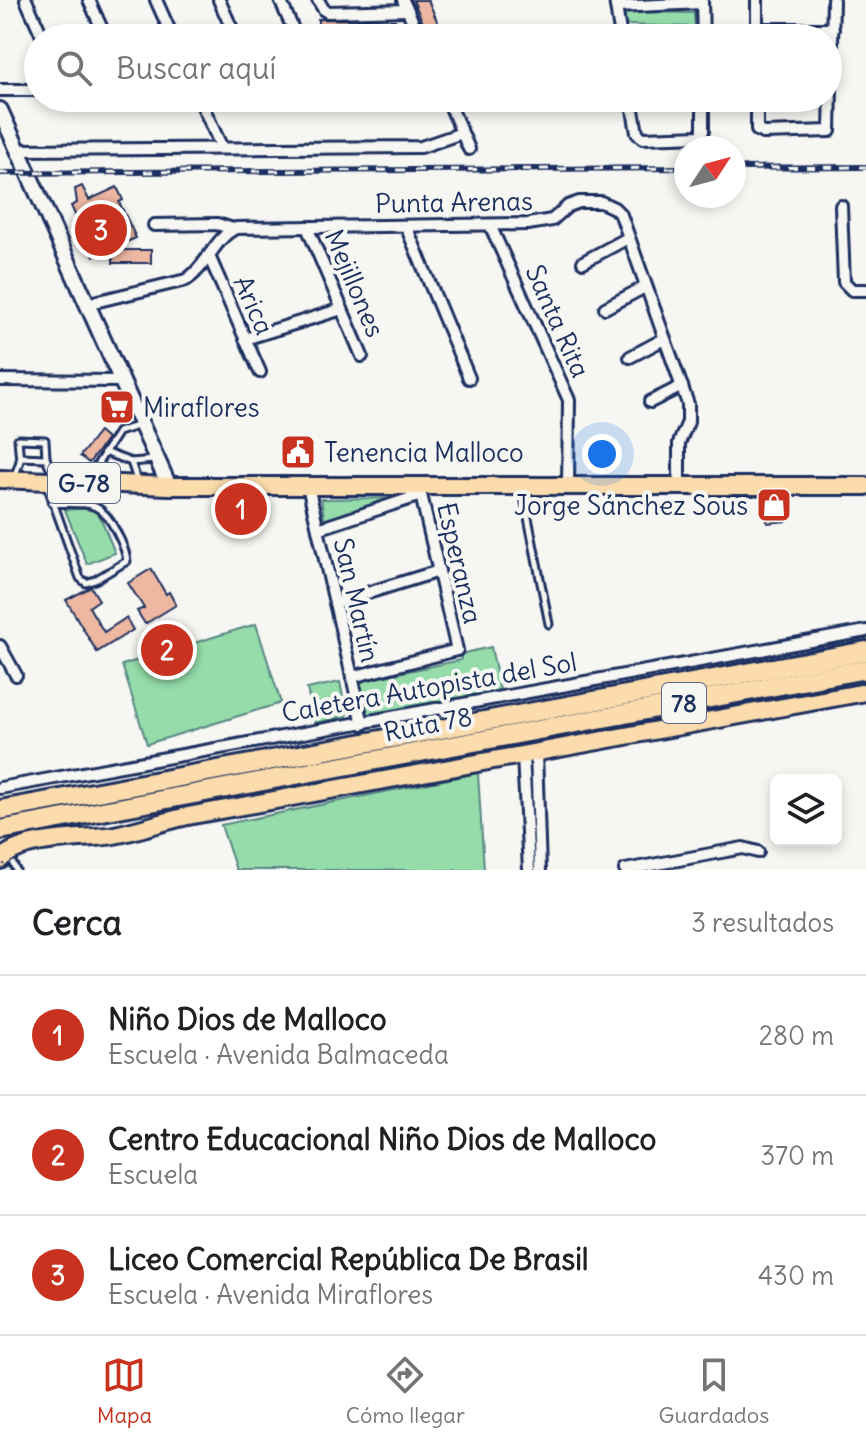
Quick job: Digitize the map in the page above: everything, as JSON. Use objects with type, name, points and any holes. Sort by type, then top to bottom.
[{"type":"highway","name":"Ruta 78","points":[[0,810],[866,651]]},
{"type":"highway","name":"Ruta 78","points":[[0,830],[866,669]]},
{"type":"main road","points":[[0,110],[119,381],[169,486]]},
{"type":"main road","name":"G-78","points":[[7,480],[420,491],[521,486],[866,486]]},
{"type":"main road","points":[[7,863],[7,853],[24,846],[117,834],[193,815],[866,692]]},
{"type":"street","points":[[26,0],[37,24]]},
{"type":"street","points":[[89,0],[100,24]]},
{"type":"street","points":[[156,0],[167,24]]},
{"type":"street","points":[[219,0],[230,24]]},
{"type":"street","points":[[280,0],[291,24]]},
{"type":"street","points":[[318,0],[328,12],[406,5],[414,24]]},
{"type":"street","points":[[757,0],[757,24]]},
{"type":"street","points":[[833,0],[833,24]]},
{"type":"street","points":[[619,24],[615,4],[702,2],[703,24]]},
{"type":"street","points":[[0,90],[24,90]]},
{"type":"street","points":[[205,112],[222,148]]},
{"type":"street","points":[[453,112],[469,149]]},
{"type":"street","points":[[634,112],[639,137],[701,136],[703,112]]},
{"type":"street","points":[[757,112],[757,130],[763,133],[821,133],[830,131],[831,112]]},
{"type":"street","points":[[17,150],[425,147],[462,133]]},
{"type":"street","name":"Punta Arenas","points":[[154,225],[217,224],[233,229],[490,225],[542,223],[552,220],[568,206],[601,202],[614,208],[621,215],[690,411],[679,443],[679,487]]},
{"type":"street","points":[[841,206],[844,282],[852,290],[866,290]]},
{"type":"street","name":"Santa Rita","points":[[490,225],[569,400],[568,486]]},
{"type":"street","points":[[406,226],[469,378]]},
{"type":"street","name":"Mejillones","points":[[307,227],[362,356]]},
{"type":"street","points":[[86,304],[186,280],[233,229]]},
{"type":"street","points":[[583,262],[628,238]]},
{"type":"street","name":"Arica","points":[[209,256],[260,372]]},
{"type":"street","points":[[605,308],[645,287]]},
{"type":"street","points":[[245,339],[342,309]]},
{"type":"street","points":[[630,357],[664,339]]},
{"type":"street","points":[[0,380],[119,381]]},
{"type":"street","points":[[650,402],[682,386]]},
{"type":"street","name":"San Martín","points":[[308,486],[363,724]]},
{"type":"street","points":[[318,529],[420,491]]},
{"type":"street","name":"Esperanza","points":[[352,677],[457,650],[420,491]]},
{"type":"street","points":[[335,603],[439,571]]},
{"type":"street","name":"Caletera Autopista del Sol","points":[[0,788],[866,631]]},
{"type":"street","points":[[0,646],[16,675]]},
{"type":"street","points":[[529,754],[529,870]]},
{"type":"street","points":[[529,754],[540,870]]},
{"type":"street","points":[[625,870],[743,848],[758,852]]},
{"type":"lane","points":[[86,483],[118,432],[140,425]]},
{"type":"lane","points":[[7,480],[20,457],[18,439],[45,440],[52,503],[80,578],[86,583],[95,580],[127,561],[106,512],[96,506],[52,503]]},
{"type":"lane","points":[[104,452],[131,462],[156,460]]},
{"type":"lane","points":[[20,457],[46,458]]},
{"type":"lane","points":[[131,462],[139,485]]},
{"type":"lane","points":[[521,486],[549,624]]},
{"type":"path","points":[[7,863],[7,870]]},
{"type":"green space","points":[[621,0],[635,0],[637,12],[694,13],[695,24],[625,24]]},
{"type":"green space","points":[[401,498],[325,523],[321,499]]},
{"type":"green space","points":[[90,508],[100,516],[115,553],[87,564],[65,510]]},
{"type":"green space","points":[[256,624],[281,703],[147,744],[122,665]]},
{"type":"green space","points":[[491,647],[500,690],[365,719],[357,682],[461,660],[460,654]]},
{"type":"green space","points":[[340,682],[347,716],[315,723],[307,689]]},
{"type":"green space","points":[[478,773],[484,870],[236,870],[221,825]]},
{"type":"building","points":[[413,0],[428,0],[438,24],[423,24]]},
{"type":"building","points":[[318,19],[395,20],[395,24],[318,24]]},
{"type":"building","points":[[82,186],[89,200],[117,187],[123,200],[119,202],[136,238],[94,256],[71,206],[77,203],[75,189]]},
{"type":"building","points":[[113,250],[151,250],[151,263],[113,263]]},
{"type":"building","points":[[99,432],[107,439],[89,463],[80,456]]},
{"type":"building","points":[[784,500],[786,521],[767,523],[765,503]]},
{"type":"building","points":[[151,569],[176,605],[145,624],[137,611],[144,608],[128,583]]},
{"type":"building","points":[[91,587],[99,600],[89,607],[104,632],[126,618],[133,630],[97,652],[66,600]]},
{"type":"railway","points":[[746,168],[866,167]]},
{"type":"railway","points":[[0,173],[674,168]]},
{"type":"place","name":"Liceo Comercial República De Brasil","points":[[101,230]]},
{"type":"place","name":"Miraflores","points":[[117,407]]},
{"type":"place","name":"Tenencia Malloco","points":[[298,452]]},
{"type":"place","name":"Jorge Sánchez Sous","points":[[774,505]]},
{"type":"place","name":"Niño Dios de Malloco","points":[[241,509]]},
{"type":"place","name":"Centro Educacional Niño Dios de Malloco","points":[[167,650]]}]
